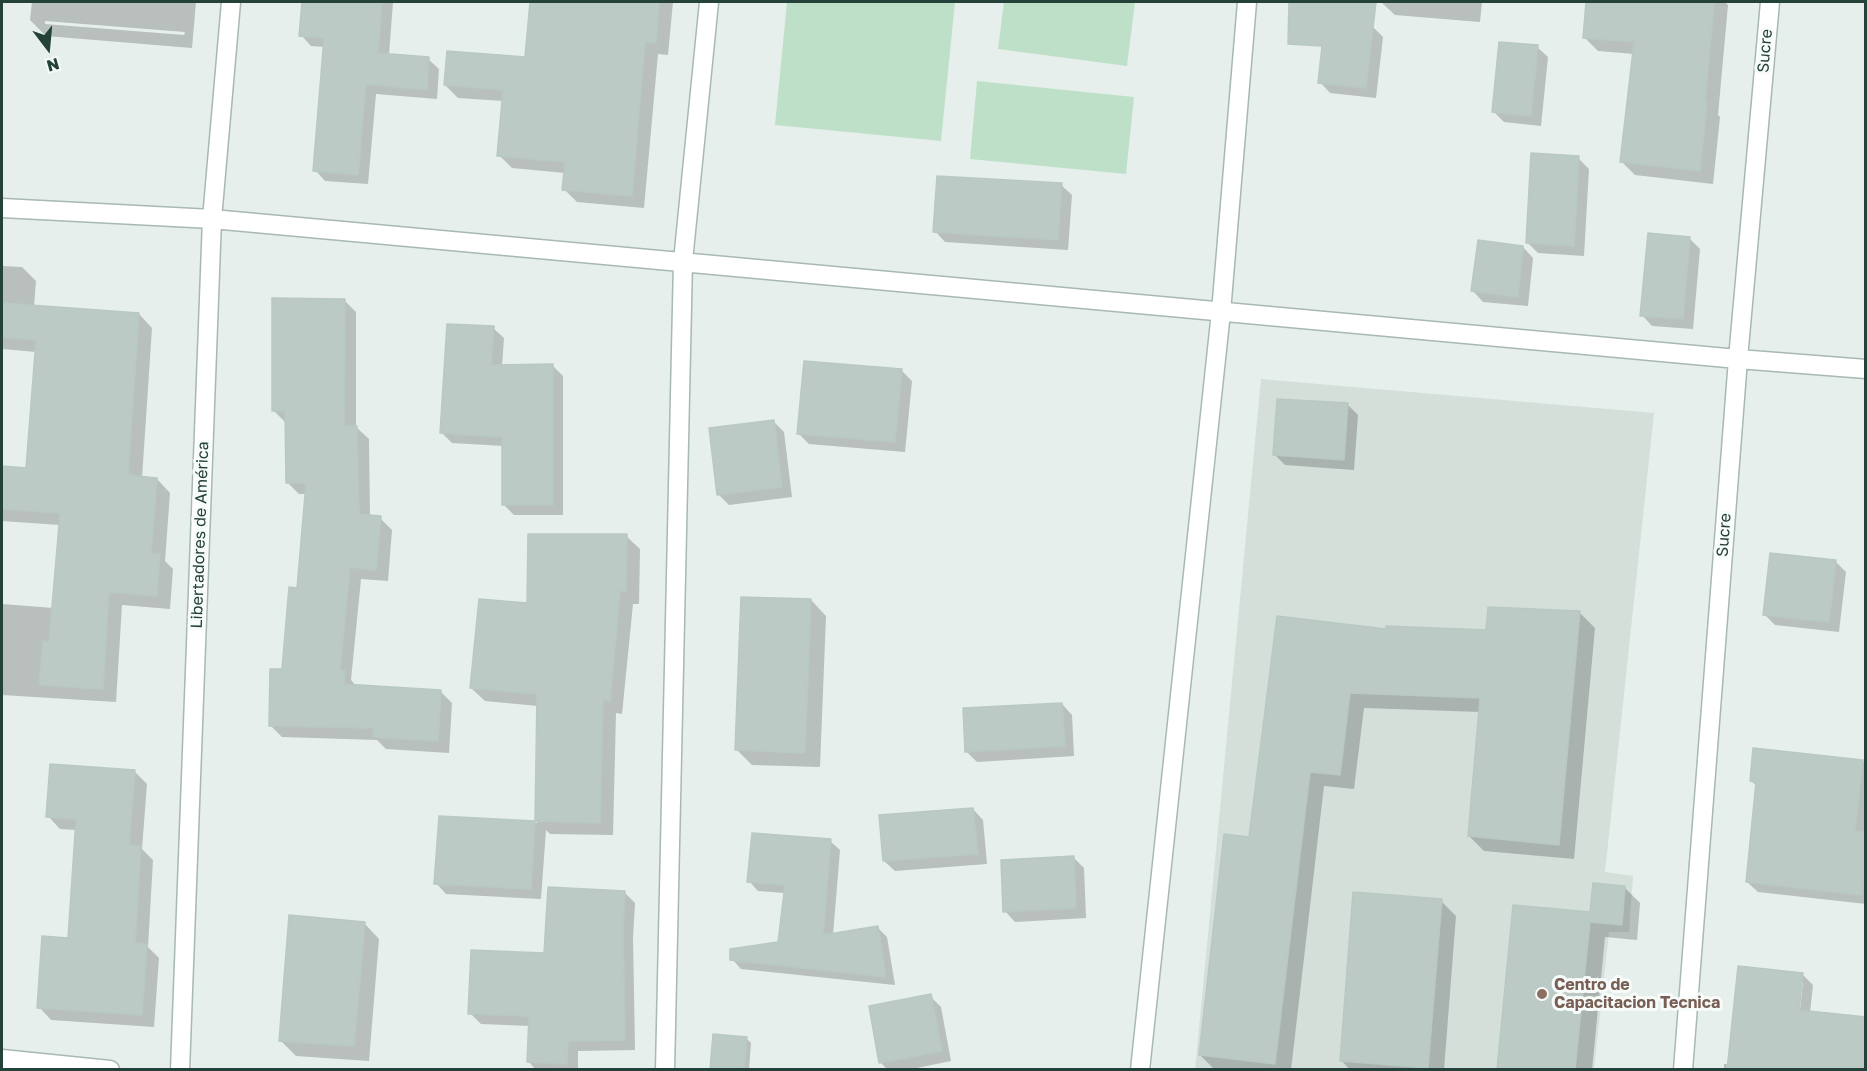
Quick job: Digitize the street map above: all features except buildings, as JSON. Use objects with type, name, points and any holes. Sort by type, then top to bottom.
[{"type":"street","name":"Libertadores de América","points":[[180,1070],[212,219],[231,2]]},
{"type":"street","points":[[664,1070],[683,261],[709,2]]},
{"type":"street","points":[[1140,1070],[1221,312],[1247,2]]},
{"type":"street","name":"Sucre","points":[[1683,1070],[1738,359],[1770,2]]},
{"type":"street","points":[[2,208],[212,219],[1866,369]]},
{"type":"street","points":[[2,1059],[110,1070]]},
{"type":"shaded area","points":[[1261,379],[1654,413],[1605,872],[1633,876],[1629,932],[1609,932],[1594,1069],[1195,1070]]},
{"type":"green space","points":[[787,2],[955,2],[941,141],[775,125]]},
{"type":"green space","points":[[1004,2],[1135,2],[1127,66],[998,49]]},
{"type":"green space","points":[[977,81],[1134,97],[1126,174],[970,159]]},
{"type":"place","name":"Centro de Capacitacion Tecnica","points":[[1542,994]]}]
